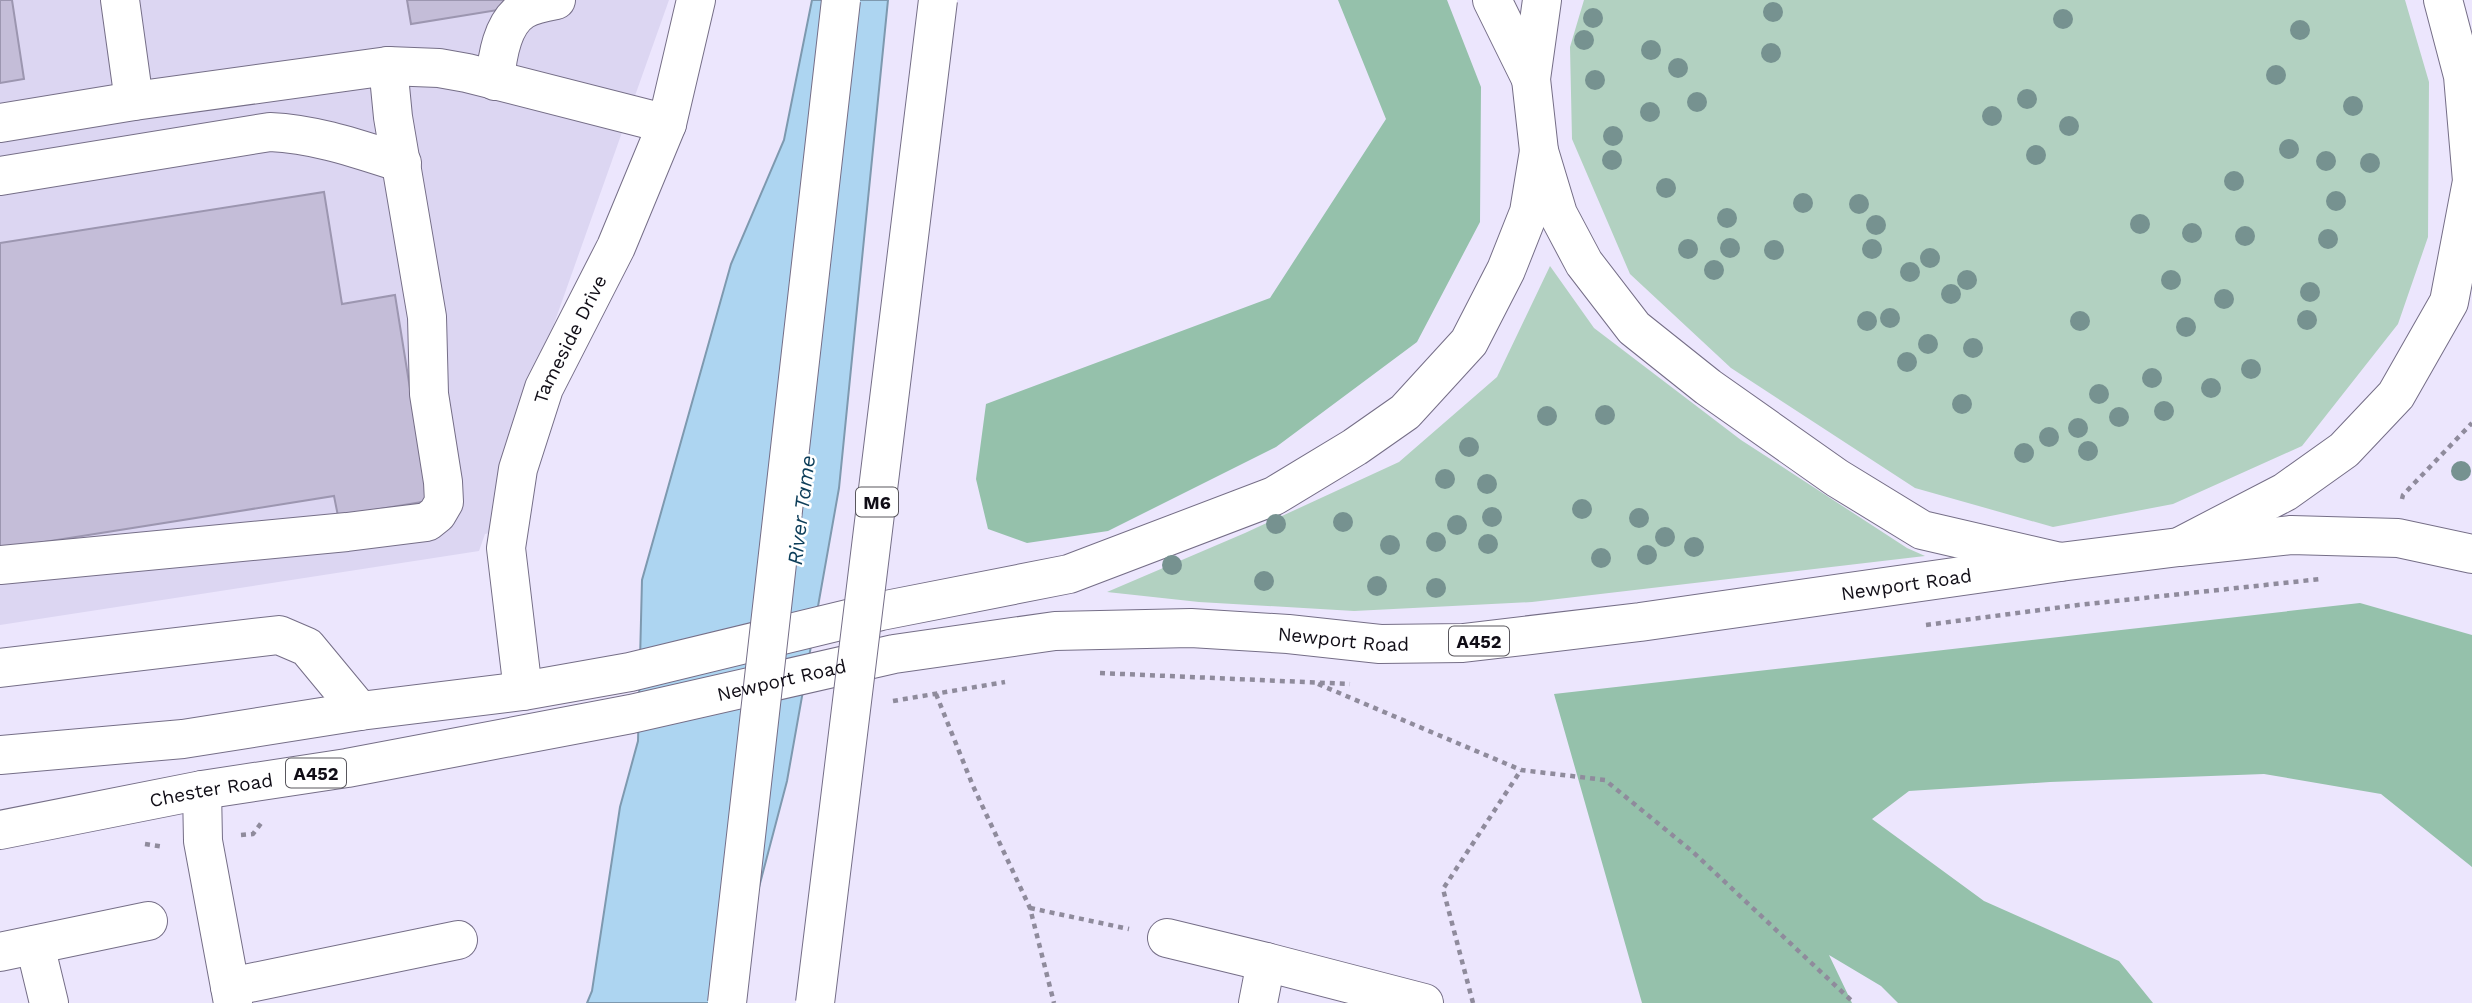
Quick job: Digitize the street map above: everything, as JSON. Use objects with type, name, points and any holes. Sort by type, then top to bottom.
[{"type":"main road","points":[[120,0],[134,101]]},
{"type":"main road","points":[[495,81],[497,57],[512,20],[529,7],[556,0]]},
{"type":"main road","name":"Tameside Drive","points":[[523,691],[506,548],[518,468],[544,388],[616,247],[667,124],[696,0]]},
{"type":"main road","points":[[727,1003],[841,0]]},
{"type":"main road","name":"M6","points":[[815,1003],[938,0]]},
{"type":"main road","points":[[1492,0],[1531,79]]},
{"type":"main road","points":[[1542,0],[1531,79],[1539,151],[1558,214],[1584,262],[1634,328],[1708,387],[1826,471],[1922,530],[2060,562]]},
{"type":"main road","points":[[2179,547],[2286,492],[2344,450],[2396,395],[2449,302],[2472,181],[2463,76],[2442,0]]},
{"type":"main road","points":[[2452,0],[2472,30]]},
{"type":"main road","points":[[0,565],[347,532],[427,522],[437,514],[444,502],[443,482],[429,394],[427,317],[393,117],[388,66]]},
{"type":"main road","points":[[0,124],[134,101],[388,66],[439,68],[467,73],[667,124]]},
{"type":"main road","points":[[0,176],[270,132],[300,134],[327,140],[402,163]]},
{"type":"main road","points":[[0,755],[183,739],[360,710],[523,691],[630,672],[881,611],[1069,574],[1274,496],[1355,447],[1405,412],[1469,342],[1506,270],[1529,212],[1539,151]]},
{"type":"main road","points":[[2179,547],[2291,535],[2398,538],[2472,554]]},
{"type":"main road","name":"Newport Road","points":[[631,714],[894,654],[1069,630],[1191,628],[1289,634],[1380,644],[1463,643],[1640,622],[2179,547]]},
{"type":"main road","points":[[0,668],[279,635],[307,647],[360,710]]},
{"type":"main road","name":"Chester Road","points":[[0,831],[202,790],[347,768],[631,714]]},
{"type":"main road","points":[[202,790],[203,841],[231,995],[458,940]]},
{"type":"main road","points":[[49,1003],[17,948],[148,921]]},
{"type":"main road","points":[[1167,938],[1423,1003]]},
{"type":"main road","points":[[1258,1003],[1266,962]]},
{"type":"path","points":[[2398,538],[2403,495],[2472,423]]},
{"type":"path","points":[[1314,683],[1521,770],[1605,780],[1693,852],[1854,1003]]},
{"type":"path","points":[[936,694],[973,786],[1030,908],[1054,1003]]},
{"type":"path","points":[[889,702],[918,697]]},
{"type":"path","points":[[1473,1003],[1443,889],[1521,770]]},
{"type":"path","points":[[1030,908],[1167,938]]},
{"type":"shaded area","points":[[0,0],[669,0],[544,352],[490,533],[485,534],[479,551],[0,625]]},
{"type":"green space","points":[[1338,0],[1447,0],[1481,87],[1480,222],[1417,342],[1276,447],[1108,531],[1027,543],[988,529],[976,479],[986,404],[1270,298],[1386,119]]},
{"type":"green space","points":[[1584,0],[2405,0],[2429,82],[2428,237],[2398,324],[2302,446],[2173,504],[2053,527],[1915,488],[1731,368],[1630,274],[1572,139],[1570,47]]},
{"type":"green space","points":[[1550,266],[1594,328],[1741,440],[1907,548],[1925,556],[1532,602],[1354,611],[1199,602],[1107,592],[1245,533],[1399,462],[1497,377]]},
{"type":"green space","points":[[2360,603],[2472,635],[2472,867],[2381,794],[2264,774],[2050,782],[1909,791],[1872,819],[1984,901],[2119,961],[2153,1003],[1898,1003],[1881,986],[1829,955],[1852,1003],[1642,1003],[1554,694]]},
{"type":"water","name":"River Tame","points":[[812,0],[888,0],[839,488],[787,781],[748,929],[723,1003],[587,1003],[592,991],[620,807],[638,741],[642,580],[731,264],[784,140]]},
{"type":"building","points":[[0,0],[12,0],[24,79],[0,83]]},
{"type":"building","points":[[407,0],[541,0],[541,3],[411,24]]},
{"type":"building","points":[[324,192],[342,304],[395,295],[428,501],[338,516],[334,496],[0,549],[0,243]]}]
